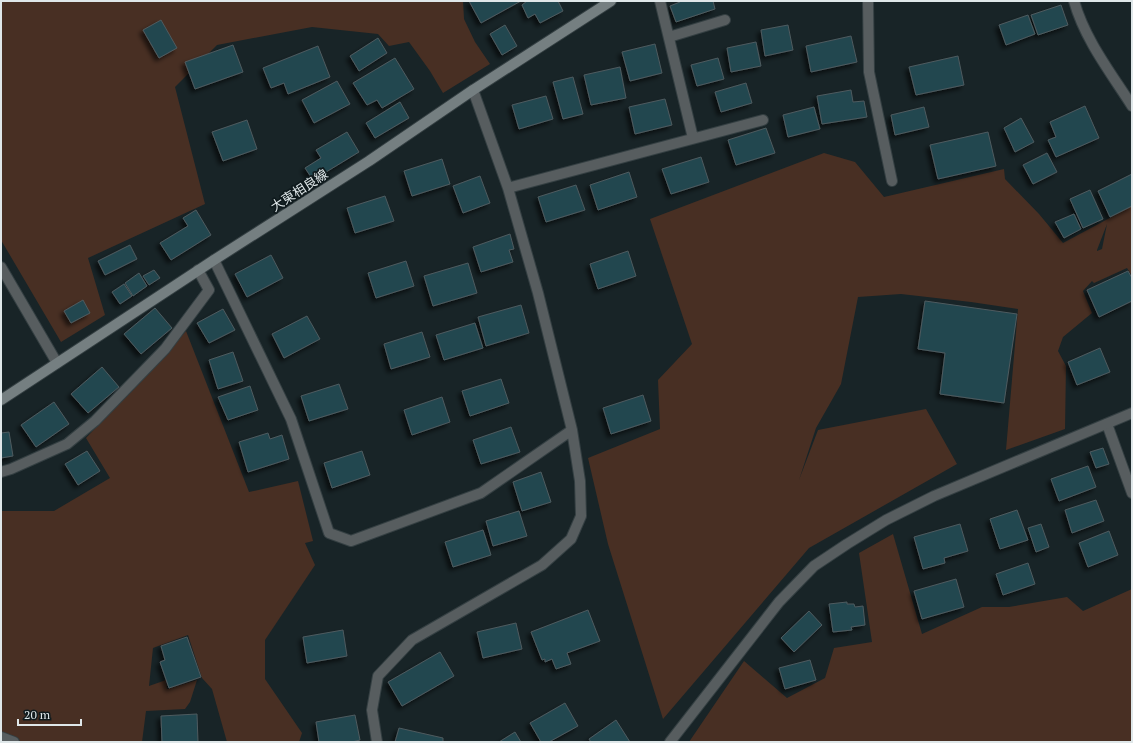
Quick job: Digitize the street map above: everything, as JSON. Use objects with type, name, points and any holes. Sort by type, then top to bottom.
[{"type":"main road","name":"大東相良線","points":[[1,400],[198,270],[369,161],[473,90],[611,1]]},
{"type":"street","points":[[660,1],[693,138]]},
{"type":"street","points":[[868,1],[870,72],[892,181]]},
{"type":"street","points":[[1074,1],[1078,16],[1087,35],[1132,106]]},
{"type":"street","points":[[669,37],[725,20]]},
{"type":"street","points":[[377,742],[372,710],[378,676],[412,640],[542,565],[571,539],[582,516],[580,481],[572,430],[538,292],[508,188],[473,90]]},
{"type":"street","points":[[508,188],[763,120]]},
{"type":"street","points":[[214,260],[291,419],[329,533],[351,542],[480,493],[572,430]]},
{"type":"street","points":[[1,267],[57,363]]},
{"type":"street","points":[[1,472],[67,444],[100,416],[165,349],[209,290],[198,270]]},
{"type":"street","points":[[670,742],[779,602],[814,566],[886,520],[941,493],[1132,413]]},
{"type":"street","points":[[1107,424],[1132,493]]},
{"type":"street","points":[[1,737],[14,742]]},
{"type":"shaded area","points":[[1,1],[463,1],[464,19],[475,42],[490,64],[443,93],[430,71],[409,42],[389,46],[378,34],[312,27],[217,45],[175,87],[205,204],[88,258],[105,315],[61,342],[1,240]]},
{"type":"shaded area","points":[[824,153],[855,162],[884,197],[1004,169],[1005,179],[1039,214],[1063,243],[1132,206],[1132,276],[1127,268],[1094,283],[1092,281],[1083,291],[1092,313],[1063,337],[1058,351],[1066,366],[1065,429],[1006,450],[1018,309],[901,294],[858,297],[841,384],[816,428],[799,480],[818,430],[926,409],[957,464],[809,548],[663,719],[608,544],[588,458],[660,429],[658,380],[692,344],[650,219]],"holes":[[[1107,224],[1102,249],[1097,251]]]},
{"type":"shaded area","points":[[186,331],[249,492],[298,481],[313,541],[305,543],[315,565],[265,640],[265,679],[302,733],[299,742],[227,742],[212,689],[202,678],[188,635],[153,648],[149,686],[166,680],[167,689],[197,680],[190,702],[185,709],[146,711],[142,742],[1,742],[1,511],[54,511],[110,478],[86,438]]},
{"type":"shaded area","points":[[893,534],[922,634],[982,607],[1009,607],[1067,597],[1083,611],[1132,589],[1132,742],[689,742],[744,661],[787,698],[825,678],[834,648],[872,642],[859,553]]},
{"type":"building","points":[[469,1],[521,1],[481,23]]},
{"type":"building","points":[[527,1],[558,1],[563,11],[540,23],[535,14],[528,18],[522,5]]},
{"type":"building","points":[[680,1],[713,1],[715,9],[676,22],[670,6]]},
{"type":"building","points":[[1061,5],[1068,25],[1038,35],[1031,15]]},
{"type":"building","points":[[1028,15],[1035,34],[1006,45],[999,25]]},
{"type":"building","points":[[161,20],[177,48],[159,58],[143,30]]},
{"type":"building","points":[[505,25],[517,46],[502,55],[490,34]]},
{"type":"building","points":[[788,25],[793,50],[765,56],[761,30]]},
{"type":"building","points":[[851,36],[857,62],[811,72],[806,46]]},
{"type":"building","points":[[378,38],[387,53],[359,71],[350,56]]},
{"type":"building","points":[[756,42],[761,66],[731,72],[727,48]]},
{"type":"building","points":[[655,44],[662,73],[630,81],[622,52]]},
{"type":"building","points":[[233,45],[243,72],[195,89],[185,62]]},
{"type":"building","points":[[318,46],[330,77],[288,94],[284,83],[271,88],[263,68]]},
{"type":"building","points":[[958,56],[964,85],[916,95],[909,67]]},
{"type":"building","points":[[395,58],[414,89],[382,108],[377,100],[367,105],[353,83]]},
{"type":"building","points":[[718,58],[724,79],[697,86],[691,65]]},
{"type":"building","points":[[620,67],[626,98],[591,105],[584,75]]},
{"type":"building","points":[[573,77],[583,114],[563,119],[553,82]]},
{"type":"building","points":[[337,81],[350,104],[314,123],[302,100]]},
{"type":"building","points":[[746,83],[752,103],[721,112],[715,92]]},
{"type":"building","points":[[851,90],[853,102],[864,101],[867,117],[822,124],[817,96]]},
{"type":"building","points":[[546,96],[553,119],[519,129],[512,105]]},
{"type":"building","points":[[665,99],[672,125],[635,134],[629,107]]},
{"type":"building","points":[[400,102],[409,118],[375,138],[366,123]]},
{"type":"building","points":[[1085,106],[1099,138],[1056,157],[1048,140],[1056,137],[1050,122]]},
{"type":"building","points":[[814,107],[820,129],[788,137],[783,115]]},
{"type":"building","points":[[924,107],[929,127],[895,135],[891,115]]},
{"type":"building","points":[[1021,118],[1034,142],[1015,152],[1004,128]]},
{"type":"building","points":[[247,120],[257,149],[223,161],[212,132]]},
{"type":"building","points":[[766,128],[775,153],[736,165],[728,140]]},
{"type":"building","points":[[347,132],[359,152],[313,180],[305,168],[321,158],[316,150]]},
{"type":"building","points":[[988,132],[996,166],[938,179],[930,145]]},
{"type":"building","points":[[1047,153],[1057,172],[1033,184],[1023,165]]},
{"type":"building","points":[[701,157],[709,182],[671,194],[662,169]]},
{"type":"building","points":[[442,159],[450,184],[412,196],[404,171]]},
{"type":"building","points":[[629,172],[637,197],[598,210],[590,185]]},
{"type":"building","points":[[1132,174],[1132,206],[1110,217],[1098,191]]},
{"type":"building","points":[[480,176],[490,203],[463,213],[453,186]]},
{"type":"building","points":[[576,185],[585,210],[546,222],[538,197]]},
{"type":"building","points":[[1090,190],[1103,219],[1083,228],[1070,199]]},
{"type":"building","points":[[385,196],[394,221],[355,233],[347,208]]},
{"type":"building","points":[[196,210],[211,235],[171,260],[160,243],[188,226],[183,218]]},
{"type":"building","points":[[1074,214],[1081,229],[1064,238],[1055,222]]},
{"type":"building","points":[[510,234],[514,249],[509,250],[513,262],[481,272],[473,247]]},
{"type":"building","points":[[130,245],[137,259],[105,275],[98,261]]},
{"type":"building","points":[[628,251],[636,276],[598,289],[590,264]]},
{"type":"building","points":[[271,255],[283,278],[247,297],[235,274]]},
{"type":"building","points":[[406,261],[414,286],[376,298],[368,273]]},
{"type":"building","points":[[468,263],[477,293],[433,306],[424,276]]},
{"type":"building","points":[[154,270],[160,278],[149,285],[143,276]]},
{"type":"building","points":[[1128,271],[1132,278],[1132,301],[1099,317],[1087,290]]},
{"type":"building","points":[[139,273],[147,286],[133,296],[125,283]]},
{"type":"building","points":[[124,284],[132,296],[120,304],[112,292]]},
{"type":"building","points":[[83,300],[90,313],[71,323],[64,311]]},
{"type":"building","points":[[925,301],[1017,314],[1004,403],[940,394],[945,353],[918,349]]},
{"type":"building","points":[[521,305],[529,333],[486,346],[478,317]]},
{"type":"building","points":[[155,308],[172,328],[141,354],[124,334]]},
{"type":"building","points":[[223,309],[235,330],[209,343],[197,323]]},
{"type":"building","points":[[307,316],[320,339],[284,358],[272,334]]},
{"type":"building","points":[[475,323],[483,348],[444,360],[436,335]]},
{"type":"building","points":[[422,332],[430,357],[391,369],[384,344]]},
{"type":"building","points":[[1100,348],[1110,372],[1077,385],[1068,362]]},
{"type":"building","points":[[233,352],[243,381],[218,389],[209,360]]},
{"type":"building","points":[[102,367],[119,387],[88,413],[71,394]]},
{"type":"building","points":[[501,379],[509,403],[470,416],[462,391]]},
{"type":"building","points":[[339,384],[348,409],[309,421],[301,396]]},
{"type":"building","points":[[250,386],[258,410],[228,420],[218,397]]},
{"type":"building","points":[[643,395],[651,421],[611,434],[603,408]]},
{"type":"building","points":[[442,397],[450,422],[412,435],[404,410]]},
{"type":"building","points":[[54,402],[69,424],[36,447],[21,425]]},
{"type":"building","points":[[511,427],[520,452],[481,464],[473,440]]},
{"type":"building","points":[[9,432],[13,456],[1,458],[1,433]]},
{"type":"building","points":[[268,433],[270,439],[282,435],[289,459],[248,472],[239,442]]},
{"type":"building","points":[[1103,448],[1109,464],[1096,468],[1090,452]]},
{"type":"building","points":[[87,451],[100,471],[78,485],[65,464]]},
{"type":"building","points":[[362,451],[370,475],[332,488],[324,463]]},
{"type":"building","points":[[1088,466],[1096,487],[1059,501],[1051,479]]},
{"type":"building","points":[[541,472],[551,502],[522,511],[513,482]]},
{"type":"building","points":[[1096,500],[1104,521],[1072,533],[1065,510]]},
{"type":"building","points":[[1017,510],[1028,540],[1000,549],[990,519]]},
{"type":"building","points":[[519,511],[527,536],[493,546],[486,521]]},
{"type":"building","points":[[960,524],[968,551],[944,558],[945,563],[923,569],[914,537]]},
{"type":"building","points":[[1041,524],[1049,547],[1036,552],[1028,528]]},
{"type":"building","points":[[483,530],[491,555],[453,567],[445,542]]},
{"type":"building","points":[[1109,531],[1118,555],[1088,567],[1079,543]]},
{"type":"building","points":[[1028,563],[1035,584],[1003,595],[996,574]]},
{"type":"building","points":[[956,579],[964,607],[922,619],[914,591]]},
{"type":"building","points":[[847,602],[847,604],[854,604],[855,607],[863,606],[865,625],[851,627],[852,630],[833,632],[829,604]]},
{"type":"building","points":[[588,610],[600,641],[567,653],[571,664],[556,669],[552,659],[545,662],[545,659],[542,660],[531,632]]},
{"type":"building","points":[[809,611],[822,625],[794,652],[781,638]]},
{"type":"building","points":[[516,623],[522,649],[483,658],[477,632]]},
{"type":"building","points":[[343,630],[347,656],[307,663],[303,637]]},
{"type":"building","points":[[187,637],[201,677],[169,688],[160,662],[165,660],[161,646]]},
{"type":"building","points":[[440,652],[454,676],[402,706],[388,682]]},
{"type":"building","points":[[810,660],[816,680],[785,689],[779,668]]},
{"type":"building","points":[[565,703],[578,726],[549,742],[541,742],[530,723]]},
{"type":"building","points":[[197,714],[198,742],[162,742],[161,716]]},
{"type":"building","points":[[355,715],[360,740],[352,742],[319,742],[316,722]]},
{"type":"building","points":[[616,720],[630,742],[591,742],[589,739]]},
{"type":"building","points":[[399,728],[443,738],[443,742],[395,742]]},
{"type":"building","points":[[515,732],[521,742],[499,742]]}]
